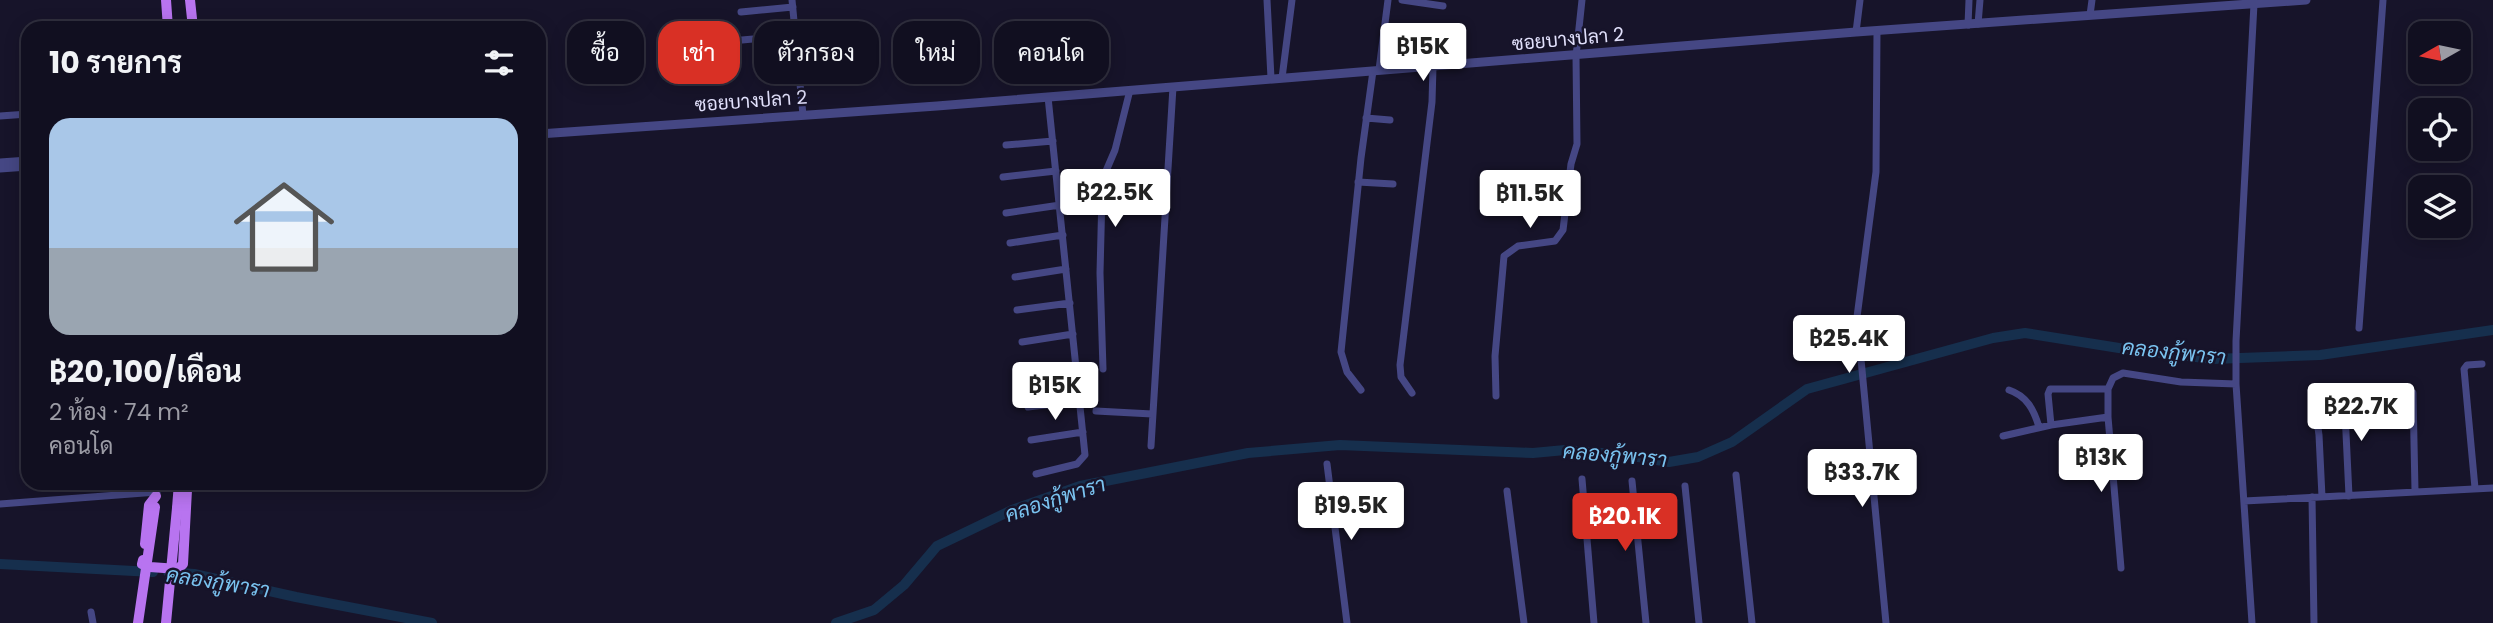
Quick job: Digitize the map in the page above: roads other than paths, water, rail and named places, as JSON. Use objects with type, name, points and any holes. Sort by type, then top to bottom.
[{"type":"main road","points":[[166,0],[168,21]]},
{"type":"main road","points":[[190,0],[192,21]]},
{"type":"main road","points":[[166,623],[178,490]]},
{"type":"main road","points":[[156,495],[149,505],[142,564],[178,569],[183,564],[187,490]]},
{"type":"main road","points":[[138,623],[156,495]]},
{"type":"street","points":[[1267,0],[1271,79]]},
{"type":"street","points":[[1282,78],[1292,0]]},
{"type":"street","points":[[1361,390],[1347,372],[1341,352],[1366,118],[1388,0]]},
{"type":"street","points":[[1402,0],[1443,6]]},
{"type":"street","points":[[1496,396],[1495,356],[1504,256],[1518,246],[1555,241],[1563,230],[1570,164],[1577,144],[1576,56],[1581,0]]},
{"type":"street","points":[[1856,32],[1860,0]]},
{"type":"street","points":[[1969,0],[1973,24]]},
{"type":"street","points":[[1973,24],[1980,0]]},
{"type":"street","points":[[2090,15],[2092,0]]},
{"type":"street","name":"ซอยบางปลา 2","points":[[546,133],[1048,97],[1856,32],[2306,0]]},
{"type":"street","points":[[2358,328],[2383,0]]},
{"type":"street","points":[[741,12],[793,3],[795,21]]},
{"type":"street","points":[[2252,623],[2236,384],[2236,341],[2254,4]]},
{"type":"street","points":[[1877,31],[1875,172],[1857,317],[1886,623]]},
{"type":"street","points":[[742,40],[754,39]]},
{"type":"street","points":[[1270,49],[1286,47]]},
{"type":"street","points":[[1412,393],[1401,377],[1400,365],[1432,102],[1433,67]]},
{"type":"street","points":[[800,84],[803,115]]},
{"type":"street","points":[[1150,446],[1173,87]]},
{"type":"street","points":[[1103,369],[1103,300],[1100,273],[1102,194],[1106,171],[1115,150],[1130,90]]},
{"type":"street","points":[[1036,474],[1071,466],[1083,460],[1085,455],[1048,97]]},
{"type":"street","points":[[0,116],[21,114]]},
{"type":"street","points":[[1366,118],[1390,120]]},
{"type":"street","points":[[1006,145],[1053,141]]},
{"type":"street","points":[[0,162],[21,160]]},
{"type":"street","points":[[0,169],[21,168]]},
{"type":"street","points":[[1003,177],[1056,171]]},
{"type":"street","points":[[1358,182],[1393,184]]},
{"type":"street","points":[[1006,213],[1060,205]]},
{"type":"street","points":[[1010,243],[1063,235]]},
{"type":"street","points":[[1015,277],[1066,269]]},
{"type":"street","points":[[1017,310],[1070,303]]},
{"type":"street","points":[[1022,342],[1073,334]]},
{"type":"street","points":[[2475,488],[2464,369],[2467,365],[2482,364]]},
{"type":"street","points":[[1026,374],[1076,368]]},
{"type":"street","points":[[2121,568],[2108,417],[2108,389],[2113,378],[2123,373],[2181,382],[2236,384]]},
{"type":"street","points":[[2051,425],[2048,394],[2050,389],[2108,389]]},
{"type":"street","points":[[2009,390],[2019,393],[2030,404],[2039,427]]},
{"type":"street","points":[[2344,391],[2349,495]]},
{"type":"street","points":[[2413,393],[2415,491]]},
{"type":"street","points":[[2313,394],[2319,435],[2322,497]]},
{"type":"street","points":[[1028,407],[1079,401]]},
{"type":"street","points":[[1096,411],[1152,414]]},
{"type":"street","points":[[2003,436],[2039,427],[2108,417]]},
{"type":"street","points":[[1031,440],[1083,432]]},
{"type":"street","points":[[1327,464],[1347,623]]},
{"type":"street","points":[[1736,475],[1752,623]]},
{"type":"street","points":[[1582,479],[1594,623]]},
{"type":"street","points":[[1632,481],[1646,623]]},
{"type":"street","points":[[1685,486],[1699,623]]},
{"type":"street","points":[[2244,500],[2493,488]]},
{"type":"street","points":[[1507,491],[1524,623]]},
{"type":"street","points":[[0,504],[156,495]]},
{"type":"street","points":[[2312,497],[2314,623]]},
{"type":"street","points":[[91,612],[93,623]]},
{"type":"waterway","name":"คลองกู้พารา","points":[[836,623],[874,610],[904,585],[937,546],[1012,510],[1080,486],[1248,453],[1340,445],[1533,453],[1565,450],[1669,462],[1698,457],[1732,442],[1807,389],[1993,338],[2025,333],[2213,359],[2320,355],[2493,330]]},
{"type":"waterway","name":"คลองกู้พารา","points":[[0,564],[153,572]]},
{"type":"waterway","name":"คลองกู้พารา","points":[[168,572],[194,574],[432,623]]}]
